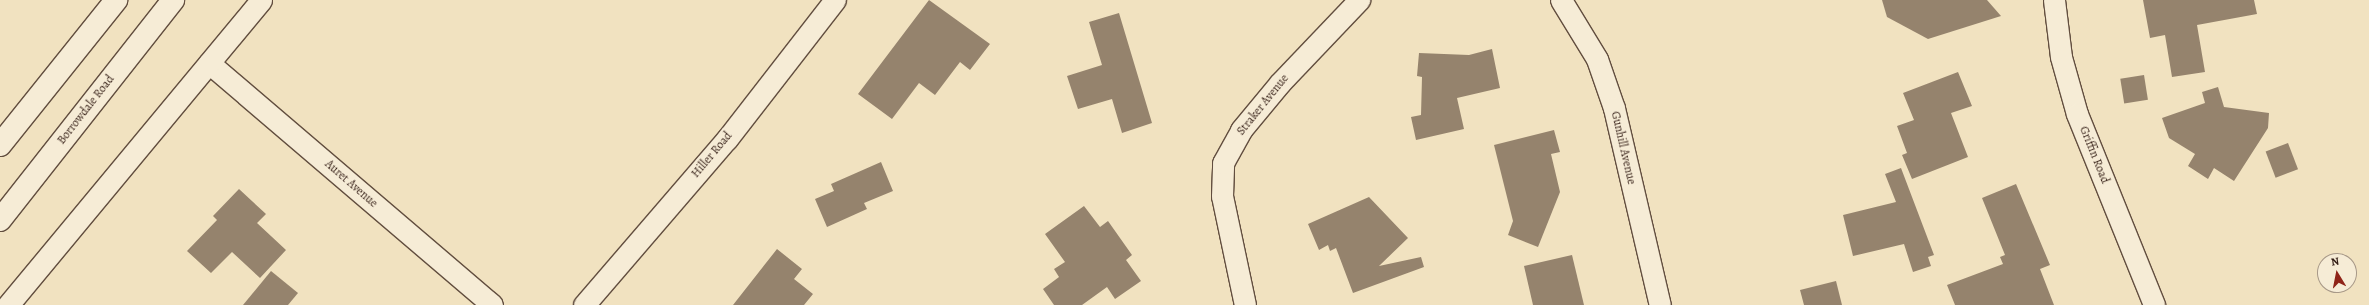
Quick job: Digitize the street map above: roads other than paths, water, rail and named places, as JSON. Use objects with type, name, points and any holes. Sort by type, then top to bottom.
[{"type":"main road","points":[[0,145],[116,0]]},
{"type":"main road","name":"Borrowdale Road","points":[[0,220],[173,0]]},
{"type":"street","points":[[8,305],[261,0]]},
{"type":"street","name":"Hiller Road","points":[[584,305],[727,139],[835,0]]},
{"type":"street","name":"Straker Avenue","points":[[1245,305],[1222,196],[1223,163],[1241,130],[1280,83],[1359,0]]},
{"type":"street","name":"Gunhill Avenue","points":[[1561,0],[1597,59],[1614,108],[1660,305]]},
{"type":"street","name":"Griffin Road","points":[[2054,0],[2061,57],[2077,114],[2154,305]]},
{"type":"street","name":"Auret Avenue","points":[[209,63],[492,305]]}]
